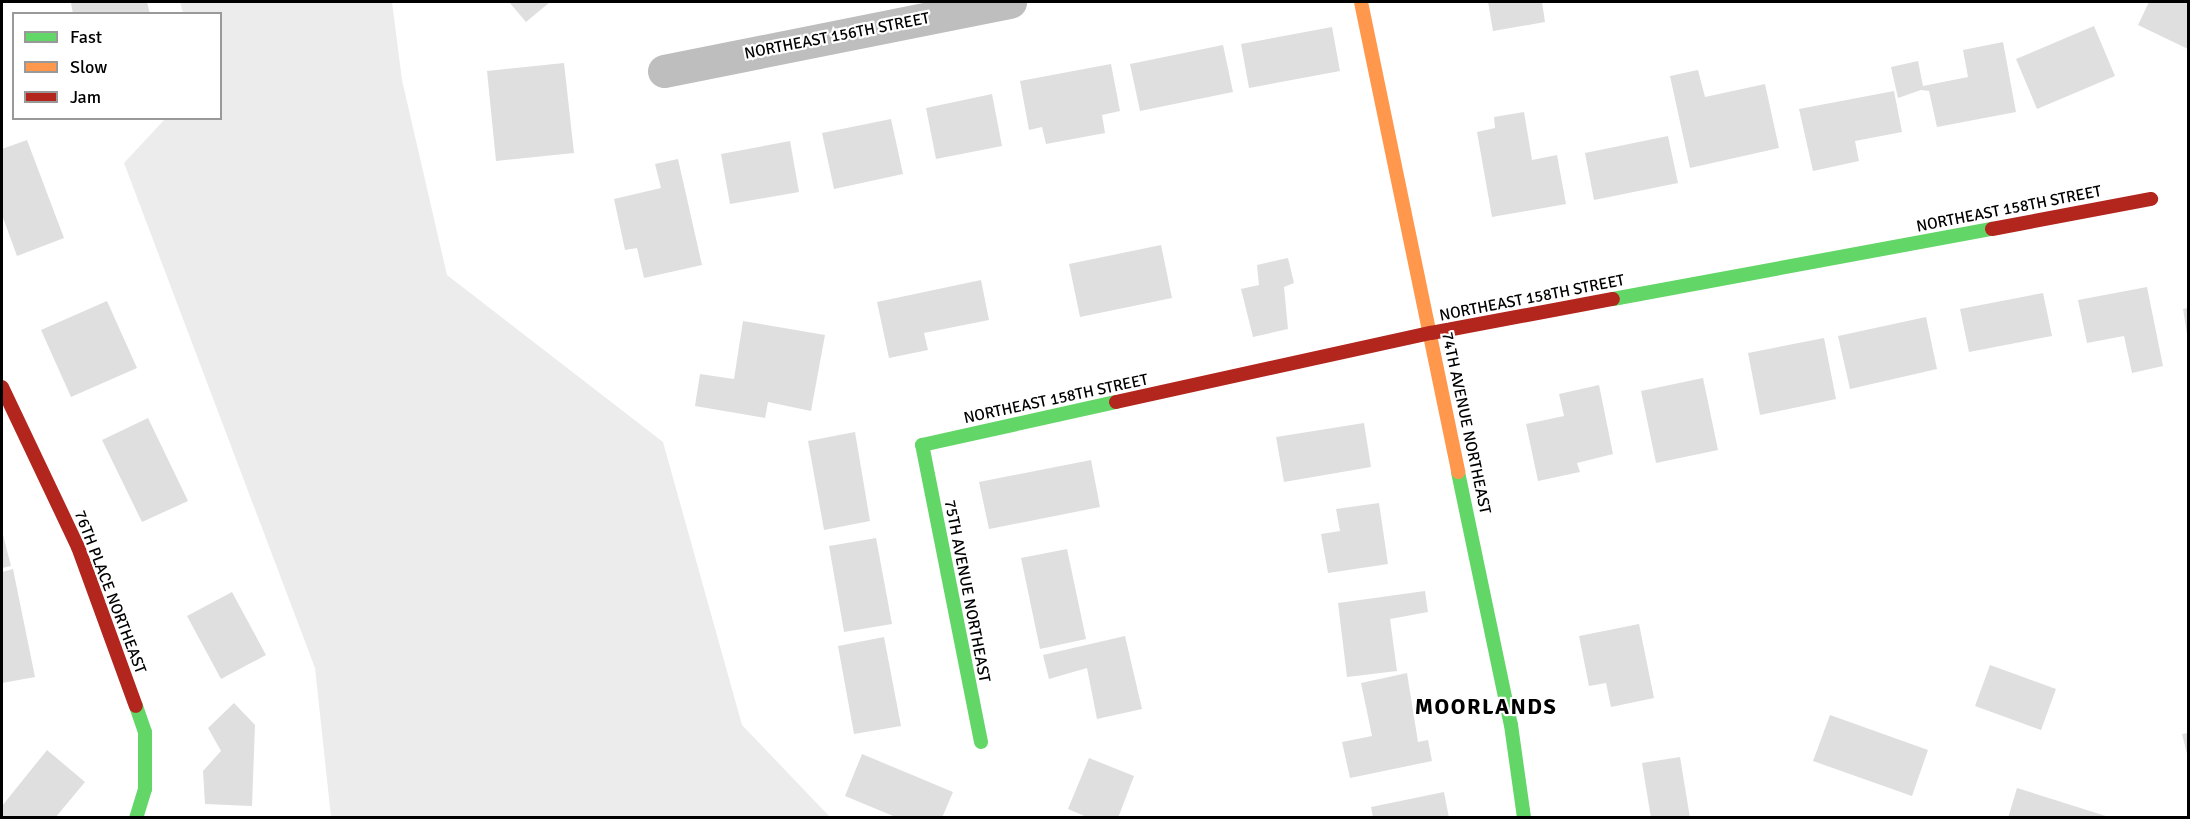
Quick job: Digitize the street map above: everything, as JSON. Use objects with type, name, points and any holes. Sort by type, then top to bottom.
[{"type":"street","name":"NORTHEAST 156TH STREET","points":[[664,71],[1010,2]]},
{"type":"street","name":"74TH AVENUE NORTHEAST","points":[[1361,2],[1511,725],[1524,818]]},
{"type":"street","name":"NORTHEAST 158TH STREET","points":[[922,446],[1431,333],[2151,199]]},
{"type":"street","name":"76TH PLACE NORTHEAST","points":[[2,387],[78,546],[145,732],[145,789],[136,818]]},
{"type":"street","name":"75TH AVENUE NORTHEAST","points":[[922,446],[981,742]]},
{"type":"shaded area","points":[[180,2],[392,2],[402,80],[447,275],[663,442],[742,725],[830,817],[331,817],[315,668],[124,163],[164,120],[222,120],[222,12],[183,12]]},
{"type":"building","points":[[147,2],[150,12],[73,12],[71,3]]},
{"type":"building","points":[[509,2],[550,2],[526,22]]},
{"type":"building","points":[[1488,2],[1542,2],[1545,22],[1493,31]]},
{"type":"building","points":[[2149,2],[2188,2],[2188,49],[2138,25]]},
{"type":"building","points":[[2094,26],[2115,76],[2037,109],[2016,59]]},
{"type":"building","points":[[1332,27],[1340,71],[1249,88],[1241,44]]},
{"type":"building","points":[[2003,42],[2016,112],[1937,127],[1929,91],[1921,90],[1898,98],[1891,67],[1918,61],[1923,86],[1968,77],[1963,50]]},
{"type":"building","points":[[1223,45],[1233,92],[1140,111],[1130,64]]},
{"type":"building","points":[[564,63],[574,153],[496,161],[487,71]]},
{"type":"building","points":[[1111,64],[1120,111],[1102,115],[1105,133],[1046,144],[1042,127],[1029,130],[1020,81]]},
{"type":"building","points":[[1698,70],[1705,97],[1765,84],[1779,148],[1690,168],[1670,76]]},
{"type":"building","points":[[1894,91],[1902,132],[1855,141],[1859,161],[1813,171],[1799,109]]},
{"type":"building","points":[[992,94],[1002,146],[936,159],[926,108]]},
{"type":"building","points":[[1524,112],[1532,160],[1557,155],[1566,204],[1492,217],[1477,132],[1495,128],[1494,117]]},
{"type":"building","points":[[891,119],[903,174],[834,189],[822,133]]},
{"type":"building","points":[[1668,136],[1678,183],[1594,200],[1585,153]]},
{"type":"building","points":[[27,140],[64,238],[17,256],[2,215],[2,149]]},
{"type":"building","points":[[790,141],[799,192],[730,204],[721,154]]},
{"type":"building","points":[[678,159],[702,265],[644,278],[637,248],[625,250],[614,199],[661,188],[655,164]]},
{"type":"building","points":[[1161,245],[1172,298],[1080,317],[1069,264]]},
{"type":"building","points":[[1288,258],[1294,283],[1284,287],[1288,329],[1253,337],[1241,289],[1259,285],[1257,265]]},
{"type":"building","points":[[981,280],[989,320],[924,333],[928,350],[889,358],[877,302]]},
{"type":"building","points":[[2147,287],[2163,366],[2132,373],[2124,336],[2087,343],[2078,300]]},
{"type":"building","points":[[2043,293],[2052,336],[1969,352],[1960,309]]},
{"type":"building","points":[[107,301],[137,368],[71,397],[41,330]]},
{"type":"building","points":[[2188,308],[2188,333],[2187,334],[2183,309]]},
{"type":"building","points":[[1926,317],[1937,369],[1850,389],[1838,336]]},
{"type":"building","points":[[743,321],[825,335],[811,411],[768,402],[765,418],[695,406],[700,374],[734,379]]},
{"type":"building","points":[[1824,338],[1836,399],[1760,415],[1748,353]]},
{"type":"building","points":[[1703,378],[1718,450],[1656,463],[1641,391]]},
{"type":"building","points":[[1599,385],[1613,454],[1577,463],[1580,472],[1538,481],[1526,424],[1564,416],[1559,394]]},
{"type":"building","points":[[148,418],[188,501],[142,522],[102,440]]},
{"type":"building","points":[[1364,423],[1371,467],[1284,482],[1276,437]]},
{"type":"building","points":[[855,432],[870,521],[824,530],[808,441]]},
{"type":"building","points":[[1091,460],[1100,507],[989,529],[979,482]]},
{"type":"building","points":[[1379,503],[1388,564],[1328,573],[1321,534],[1340,531],[1336,509]]},
{"type":"building","points":[[2,531],[11,566],[2,568]]},
{"type":"building","points":[[876,538],[892,624],[844,632],[829,546]]},
{"type":"building","points":[[1067,549],[1086,639],[1040,649],[1021,558]]},
{"type":"building","points":[[13,569],[35,677],[2,683],[2,572]]},
{"type":"building","points":[[1425,591],[1428,612],[1390,619],[1397,671],[1347,677],[1338,603]]},
{"type":"building","points":[[232,592],[266,655],[221,679],[187,616]]},
{"type":"building","points":[[1639,624],[1654,698],[1611,707],[1606,683],[1589,686],[1579,636]]},
{"type":"building","points":[[1125,636],[1142,709],[1097,719],[1087,668],[1049,679],[1043,655]]},
{"type":"building","points":[[884,637],[901,726],[854,734],[838,646]]},
{"type":"building","points":[[1990,665],[2056,689],[2041,730],[1975,706]]},
{"type":"building","points":[[1407,673],[1418,742],[1428,740],[1432,761],[1350,778],[1342,742],[1372,736],[1361,683]]},
{"type":"building","points":[[234,703],[255,725],[252,806],[205,804],[203,771],[221,751],[208,728]]},
{"type":"building","points":[[1830,715],[1928,750],[1912,796],[1813,761]]},
{"type":"building","points":[[2188,733],[2188,758],[2182,734]]},
{"type":"building","points":[[47,750],[85,782],[55,818],[2,818],[2,806]]},
{"type":"building","points":[[862,754],[953,792],[942,818],[898,818],[845,796]]},
{"type":"building","points":[[1680,757],[1690,818],[1651,818],[1642,763]]},
{"type":"building","points":[[1089,758],[1134,776],[1118,818],[1089,818],[1068,809]]},
{"type":"building","points":[[2017,788],[2109,817],[2109,818],[2008,818]]},
{"type":"building","points":[[1444,792],[1449,818],[1373,818],[1371,807]]},
{"type":"traffic: fast","points":[[1613,299],[1992,229]]},
{"type":"traffic: fast","points":[[981,742],[922,445],[1116,402]]},
{"type":"traffic: fast","points":[[1458,472],[1511,725],[1524,818]]},
{"type":"traffic: fast","points":[[136,706],[145,732],[145,789],[136,818]]},
{"type":"traffic: slow","points":[[1361,2],[1458,472]]},
{"type":"traffic: jam","points":[[1992,229],[2151,199]]},
{"type":"traffic: jam","points":[[1116,402],[1431,333],[1613,299]]},
{"type":"traffic: jam","points":[[2,387],[78,547],[136,706]]},
{"type":"district","name":"MOORLANDS","points":[[1486,707]]}]
